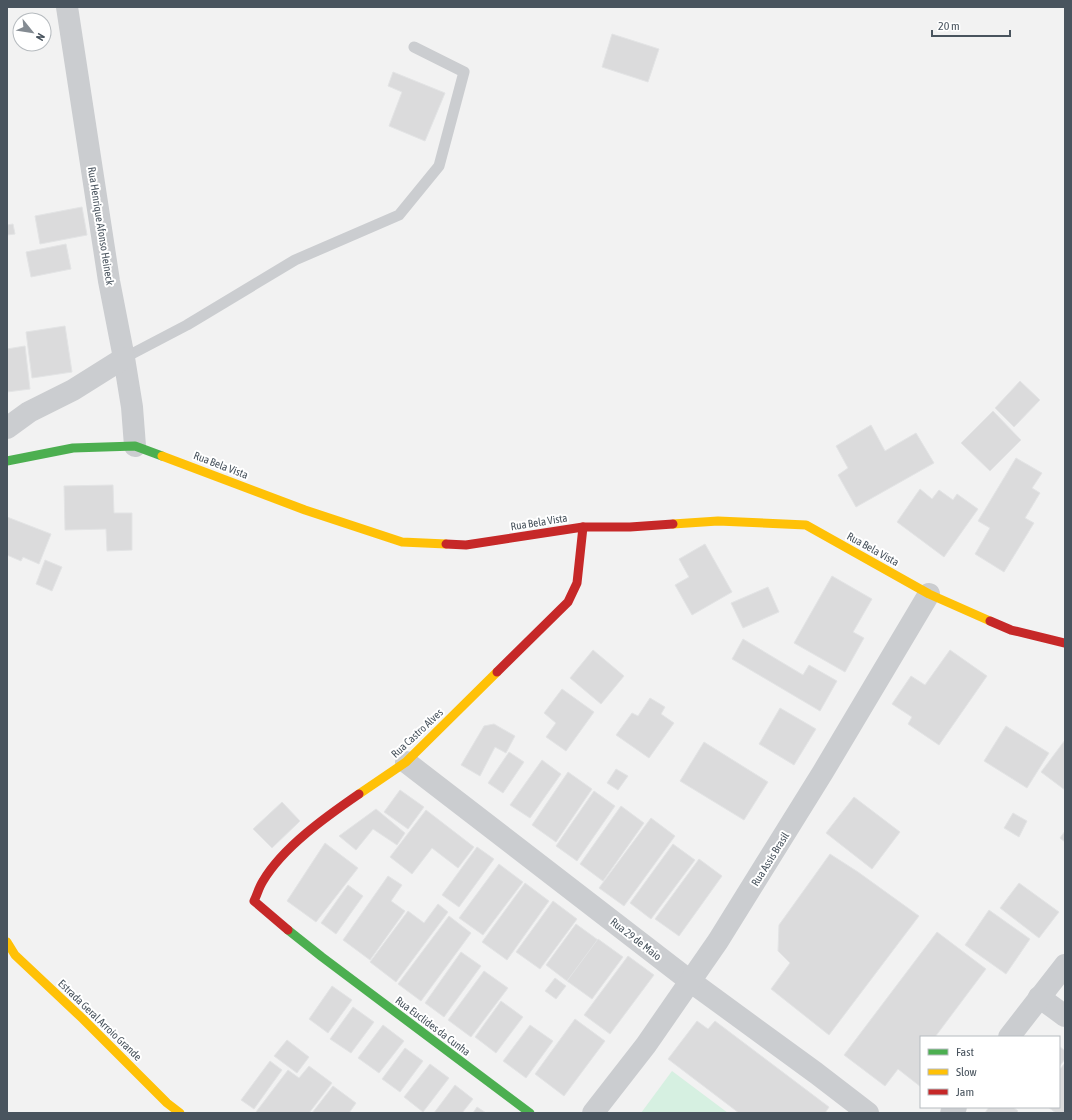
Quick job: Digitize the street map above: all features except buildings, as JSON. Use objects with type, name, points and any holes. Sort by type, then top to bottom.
[{"type":"street","name":"Rua Henrique Afonso Heineck","points":[[67,7],[110,281],[132,407],[135,446]]},
{"type":"street","points":[[7,428],[29,412],[73,390],[124,358]]},
{"type":"street","name":"Rua Bela Vista","points":[[7,461],[73,448],[135,446],[305,510],[402,542],[466,545],[583,527],[630,527],[718,521],[806,525],[929,594],[1010,630],[1065,643]]},
{"type":"street","name":"Rua Castro Alves","points":[[322,957],[254,901],[263,881],[285,853],[327,816],[406,762],[568,602],[577,583],[583,527]]},
{"type":"street","name":"Rua Assis Brasil","points":[[593,1113],[646,1045],[718,941],[823,772],[929,594]]},
{"type":"street","name":"Rua 29 de Maio","points":[[406,762],[690,982],[810,1068],[868,1113]]},
{"type":"street","name":"Estrada Geral Arroio Grande","points":[[7,942],[15,955],[83,1019],[167,1103],[180,1113]]},
{"type":"street","name":"Rua Euclides da Cunha","points":[[322,957],[530,1113]]},
{"type":"street","points":[[1010,1036],[1065,965]]},
{"type":"street","points":[[1039,997],[1065,1016]]},
{"type":"lane","points":[[124,358],[187,325],[295,260],[399,215],[439,166],[464,72],[414,47]]},
{"type":"green space","points":[[672,1071],[728,1113],[641,1113]]},
{"type":"traffic: fast","points":[[7,461],[73,448],[135,446],[162,456]]},
{"type":"traffic: fast","points":[[288,930],[530,1113]]},
{"type":"traffic: slow","points":[[162,456],[305,510],[402,542],[446,544]]},
{"type":"traffic: slow","points":[[673,524],[718,521],[806,525],[929,594],[990,621]]},
{"type":"traffic: slow","points":[[359,794],[406,762],[497,672]]},
{"type":"traffic: slow","points":[[7,942],[15,955],[83,1019],[167,1103],[180,1113]]},
{"type":"traffic: jam","points":[[446,544],[466,545],[583,527],[630,527],[673,524]]},
{"type":"traffic: jam","points":[[497,672],[568,602],[577,583],[583,527]]},
{"type":"traffic: jam","points":[[990,621],[1011,630],[1065,643]]},
{"type":"traffic: jam","points":[[288,930],[254,901],[262,883],[272,868],[294,844],[320,822],[359,794]]}]
